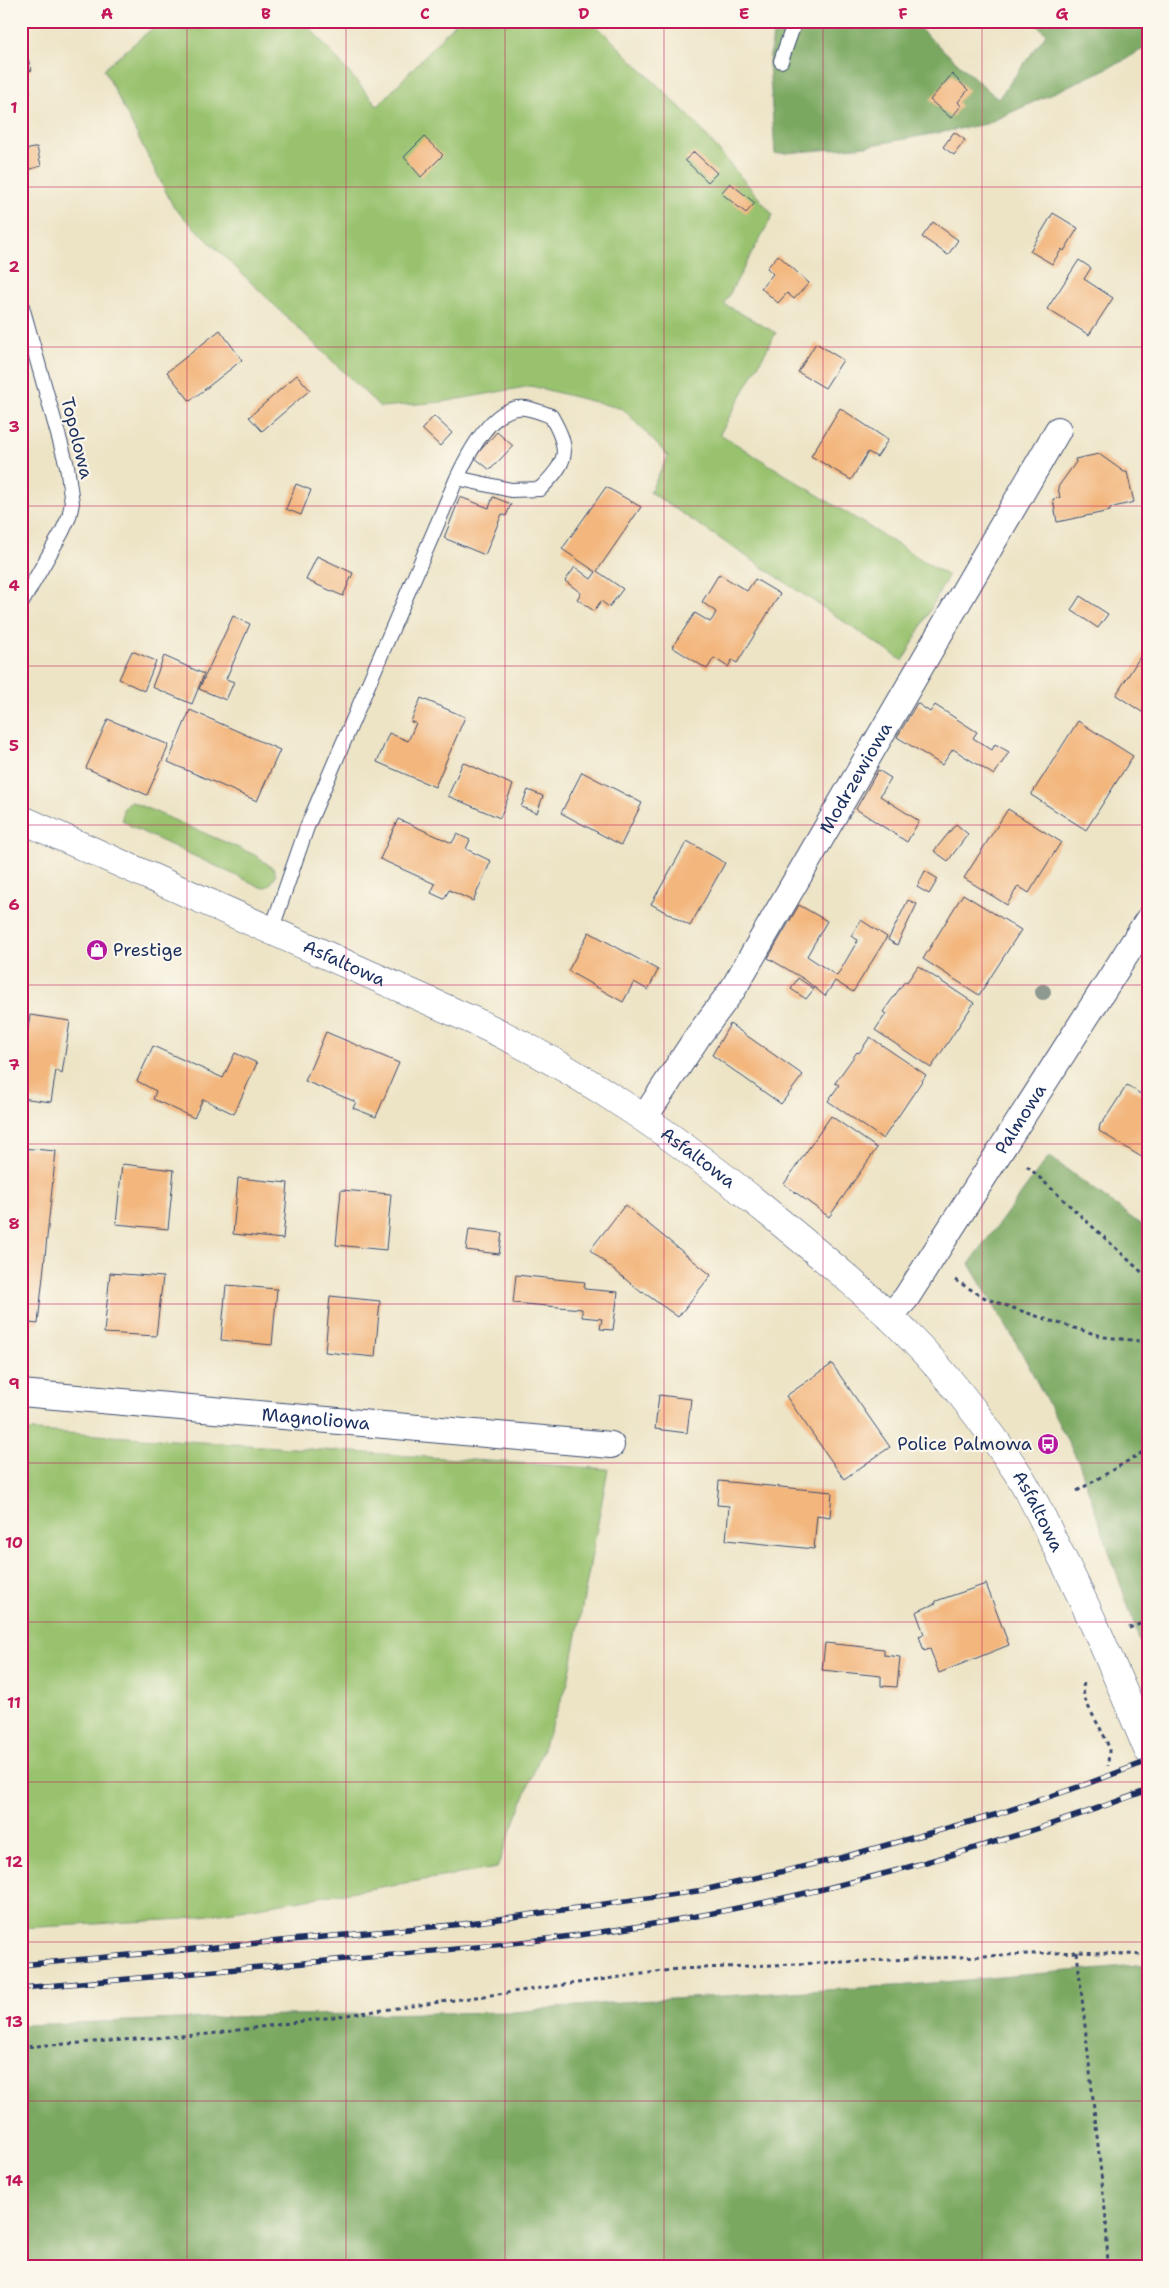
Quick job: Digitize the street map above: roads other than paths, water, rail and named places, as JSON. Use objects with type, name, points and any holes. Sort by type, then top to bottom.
[{"type":"street","name":"Modrzewiowa","points":[[644,1118],[698,1036],[733,989],[1058,430]]},
{"type":"street","name":"Asfaltowa","points":[[21,818],[504,1034],[581,1077],[644,1118],[744,1192],[889,1317],[950,1380],[986,1427],[1018,1474],[1084,1602],[1144,1741]]},
{"type":"street","name":"Palmowa","points":[[889,1317],[906,1298],[1148,920]]},
{"type":"street","name":"Magnoliowa","points":[[21,1393],[611,1445]]},
{"type":"lane","points":[[782,61],[795,21]]},
{"type":"lane","name":"Topolowa","points":[[21,303],[67,466],[72,503],[69,517],[62,532],[21,604]]},
{"type":"lane","points":[[271,931],[308,827],[457,478],[472,446],[504,411],[524,408],[551,416],[562,434],[566,452],[556,474],[540,489],[511,490],[457,478]]},
{"type":"railway","points":[[21,1965],[463,1924],[704,1890],[840,1858],[998,1814],[1148,1761]]},
{"type":"railway","points":[[21,1988],[490,1946],[653,1924],[779,1899],[904,1869],[1026,1832],[1148,1790]]},
{"type":"place","name":"Prestige","points":[[97,950]]},
{"type":"place","name":"Police Palmowa","points":[[1048,1444]]}]
